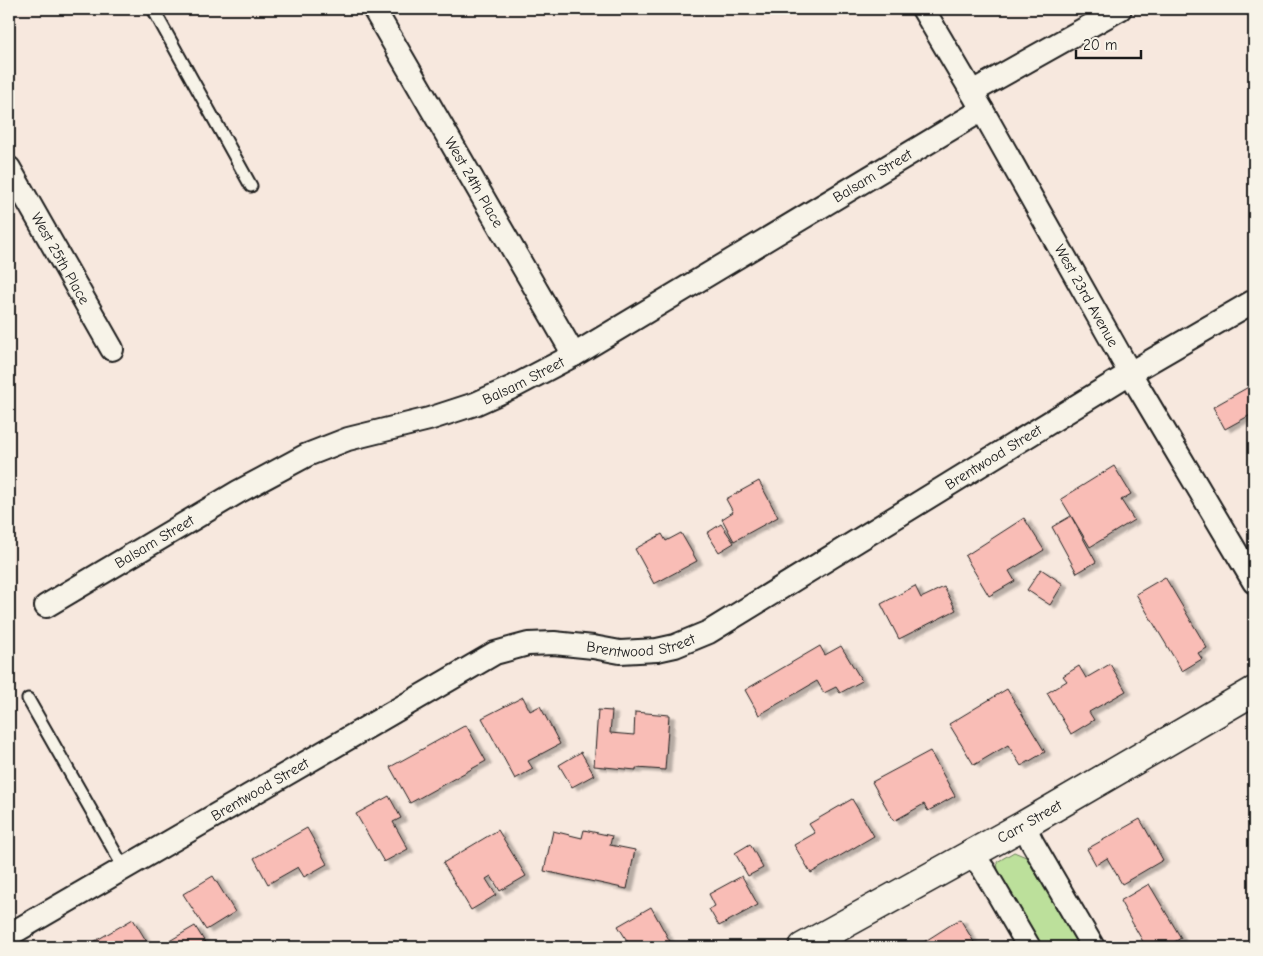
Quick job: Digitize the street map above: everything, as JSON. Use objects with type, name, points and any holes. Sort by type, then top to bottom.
[{"type":"street","name":"West 24th Place","points":[[374,9],[574,355]]},
{"type":"street","name":"West 23rd Avenue","points":[[922,9],[977,101],[1130,373],[1254,582]]},
{"type":"street","name":"Balsam Street","points":[[46,606],[238,492],[307,455],[348,439],[429,419],[475,404],[515,386],[574,355],[977,101],[1107,12]]},
{"type":"street","name":"West 25th Place","points":[[9,168],[112,349]]},
{"type":"street","name":"Brentwood Street","points":[[9,935],[495,653],[528,644],[593,647],[620,652],[657,650],[675,646],[709,632],[1130,373],[1254,301]]},
{"type":"street","name":"Carr Street","points":[[803,947],[1024,825],[1254,691]]},
{"type":"street","points":[[1024,825],[1093,947]]},
{"type":"street","points":[[972,854],[984,870],[1029,947]]},
{"type":"lane","points":[[153,9],[251,186]]},
{"type":"lane","points":[[28,699],[124,868]]},
{"type":"green space","points":[[1014,852],[1026,857],[1079,947],[1040,947],[999,878],[997,862]]},
{"type":"building","points":[[1252,385],[1254,389],[1254,413],[1225,429],[1213,407]]},
{"type":"building","points":[[1114,466],[1131,494],[1121,500],[1134,520],[1090,547],[1061,499]]},
{"type":"building","points":[[759,481],[778,517],[734,541],[722,519],[733,512],[726,499]]},
{"type":"building","points":[[1071,516],[1096,562],[1077,573],[1052,527]]},
{"type":"building","points":[[1024,518],[1044,550],[1009,571],[1015,581],[989,596],[965,556]]},
{"type":"building","points":[[721,524],[734,543],[719,552],[707,533]]},
{"type":"building","points":[[681,533],[697,561],[654,584],[635,549],[662,534],[666,541]]},
{"type":"building","points":[[1041,569],[1063,584],[1050,605],[1027,590]]},
{"type":"building","points":[[1165,577],[1207,648],[1198,653],[1202,659],[1182,671],[1136,594]]},
{"type":"building","points":[[915,586],[921,598],[944,587],[956,610],[899,639],[881,604]]},
{"type":"building","points":[[820,646],[825,655],[841,646],[862,681],[840,693],[836,687],[824,693],[817,681],[759,715],[745,690]]},
{"type":"building","points":[[1110,664],[1126,691],[1089,712],[1094,720],[1071,734],[1047,693],[1067,681],[1063,676],[1079,666],[1086,678]]},
{"type":"building","points":[[1007,689],[1045,752],[1021,766],[1008,745],[974,765],[949,724]]},
{"type":"building","points":[[523,697],[530,711],[540,706],[560,744],[528,761],[533,769],[515,779],[482,718]]},
{"type":"building","points":[[598,710],[612,711],[610,733],[634,735],[635,712],[669,715],[665,770],[636,768],[636,770],[594,766]]},
{"type":"building","points":[[466,725],[486,761],[410,803],[390,767]]},
{"type":"building","points":[[930,751],[955,796],[928,811],[924,804],[894,821],[872,782]]},
{"type":"building","points":[[581,752],[594,775],[572,787],[559,765]]},
{"type":"building","points":[[389,796],[401,818],[393,822],[408,849],[384,862],[356,814]]},
{"type":"building","points":[[852,799],[874,836],[811,873],[794,845],[815,833],[809,824]]},
{"type":"building","points":[[1140,819],[1163,860],[1122,884],[1107,858],[1096,865],[1087,849]]},
{"type":"building","points":[[307,828],[327,864],[304,877],[298,867],[268,884],[254,858]]},
{"type":"building","points":[[498,830],[526,876],[500,891],[491,876],[486,879],[496,895],[471,910],[443,863]]},
{"type":"building","points":[[584,830],[612,836],[610,845],[635,850],[627,889],[544,871],[553,831],[582,838]]},
{"type":"building","points":[[750,844],[763,868],[748,876],[735,853]]},
{"type":"building","points":[[213,876],[235,912],[206,930],[183,894]]},
{"type":"building","points":[[742,876],[758,905],[719,926],[709,909],[715,906],[709,894]]},
{"type":"building","points":[[1149,884],[1181,938],[1166,947],[1146,947],[1120,901]]},
{"type":"building","points":[[651,907],[673,947],[631,947],[618,926]]},
{"type":"building","points":[[133,919],[150,947],[85,947]]},
{"type":"building","points":[[960,919],[974,942],[966,947],[916,947]]},
{"type":"building","points":[[195,926],[208,947],[169,947],[166,943]]},
{"type":"building","points":[[402,944],[403,947],[372,947]]}]
